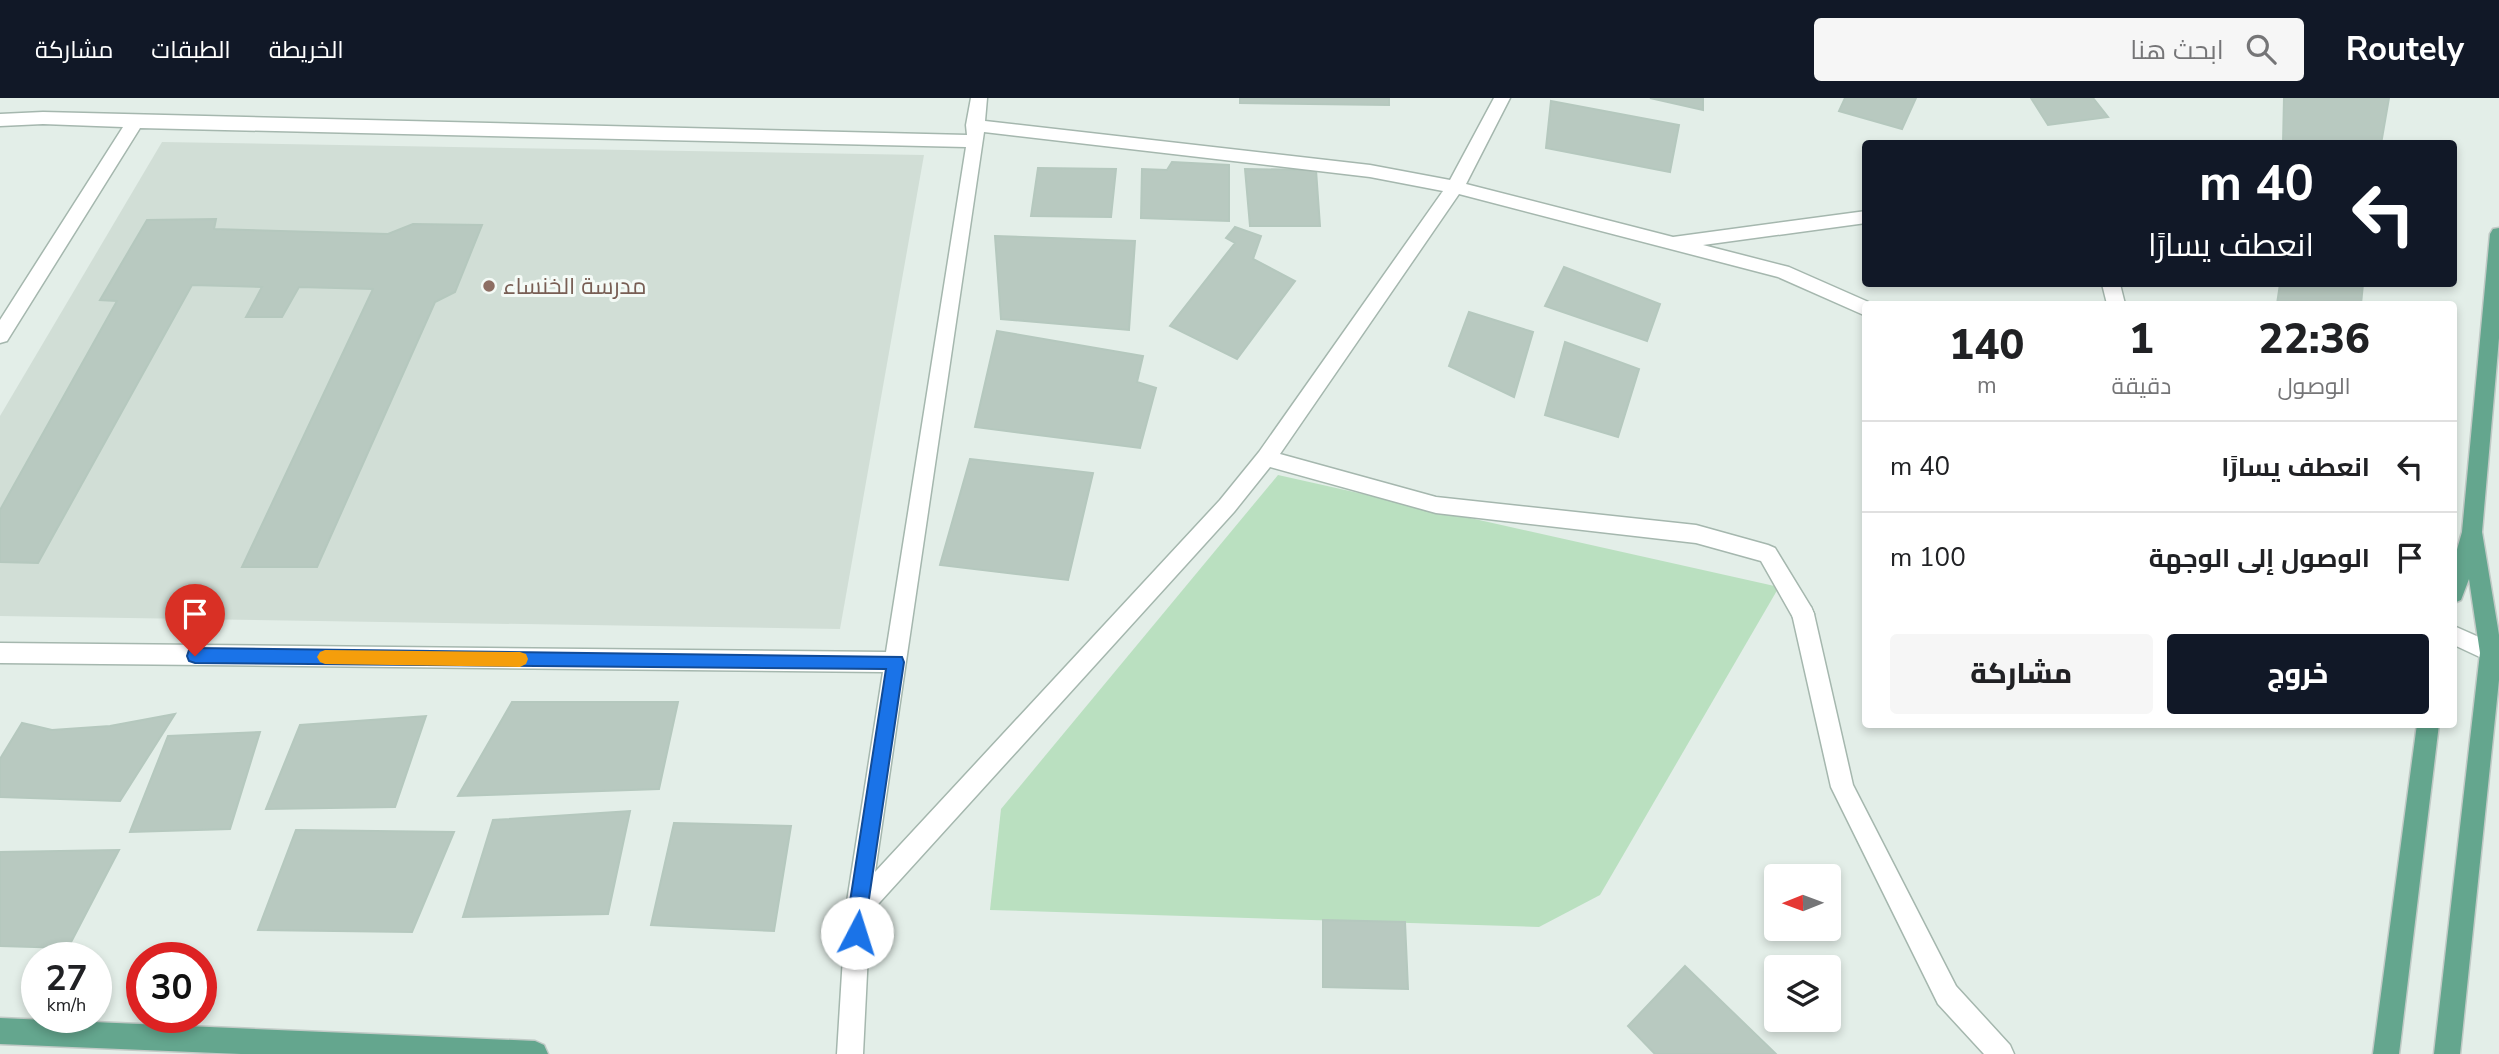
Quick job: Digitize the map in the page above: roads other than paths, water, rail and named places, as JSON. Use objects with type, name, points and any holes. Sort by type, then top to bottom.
[{"type":"main road","points":[[2457,584],[2472,532],[2499,234]]},
{"type":"main road","points":[[2447,1054],[2495,654],[2472,532]]},
{"type":"main road","points":[[2386,1054],[2427,728]]},
{"type":"main road","points":[[0,1031],[387,1050],[535,1054]]},
{"type":"street","points":[[850,1054],[858,908],[979,98]]},
{"type":"street","points":[[858,908],[1227,506],[1266,458],[1455,187],[1502,98]]},
{"type":"street","points":[[0,120],[43,118],[974,133],[1370,171],[1455,187],[1783,272],[1862,307]]},
{"type":"street","points":[[0,335],[135,121]]},
{"type":"street","points":[[1669,243],[1862,218]]},
{"type":"street","points":[[1266,458],[1436,505],[1696,534],[1768,554],[1803,614],[1842,787],[1947,995],[2001,1054]]},
{"type":"street","points":[[2457,636],[2495,654]]},
{"type":"street","points":[[0,653],[896,662]]},
{"type":"place","name":"مدرسة الخنساء","points":[[489,286]]}]
